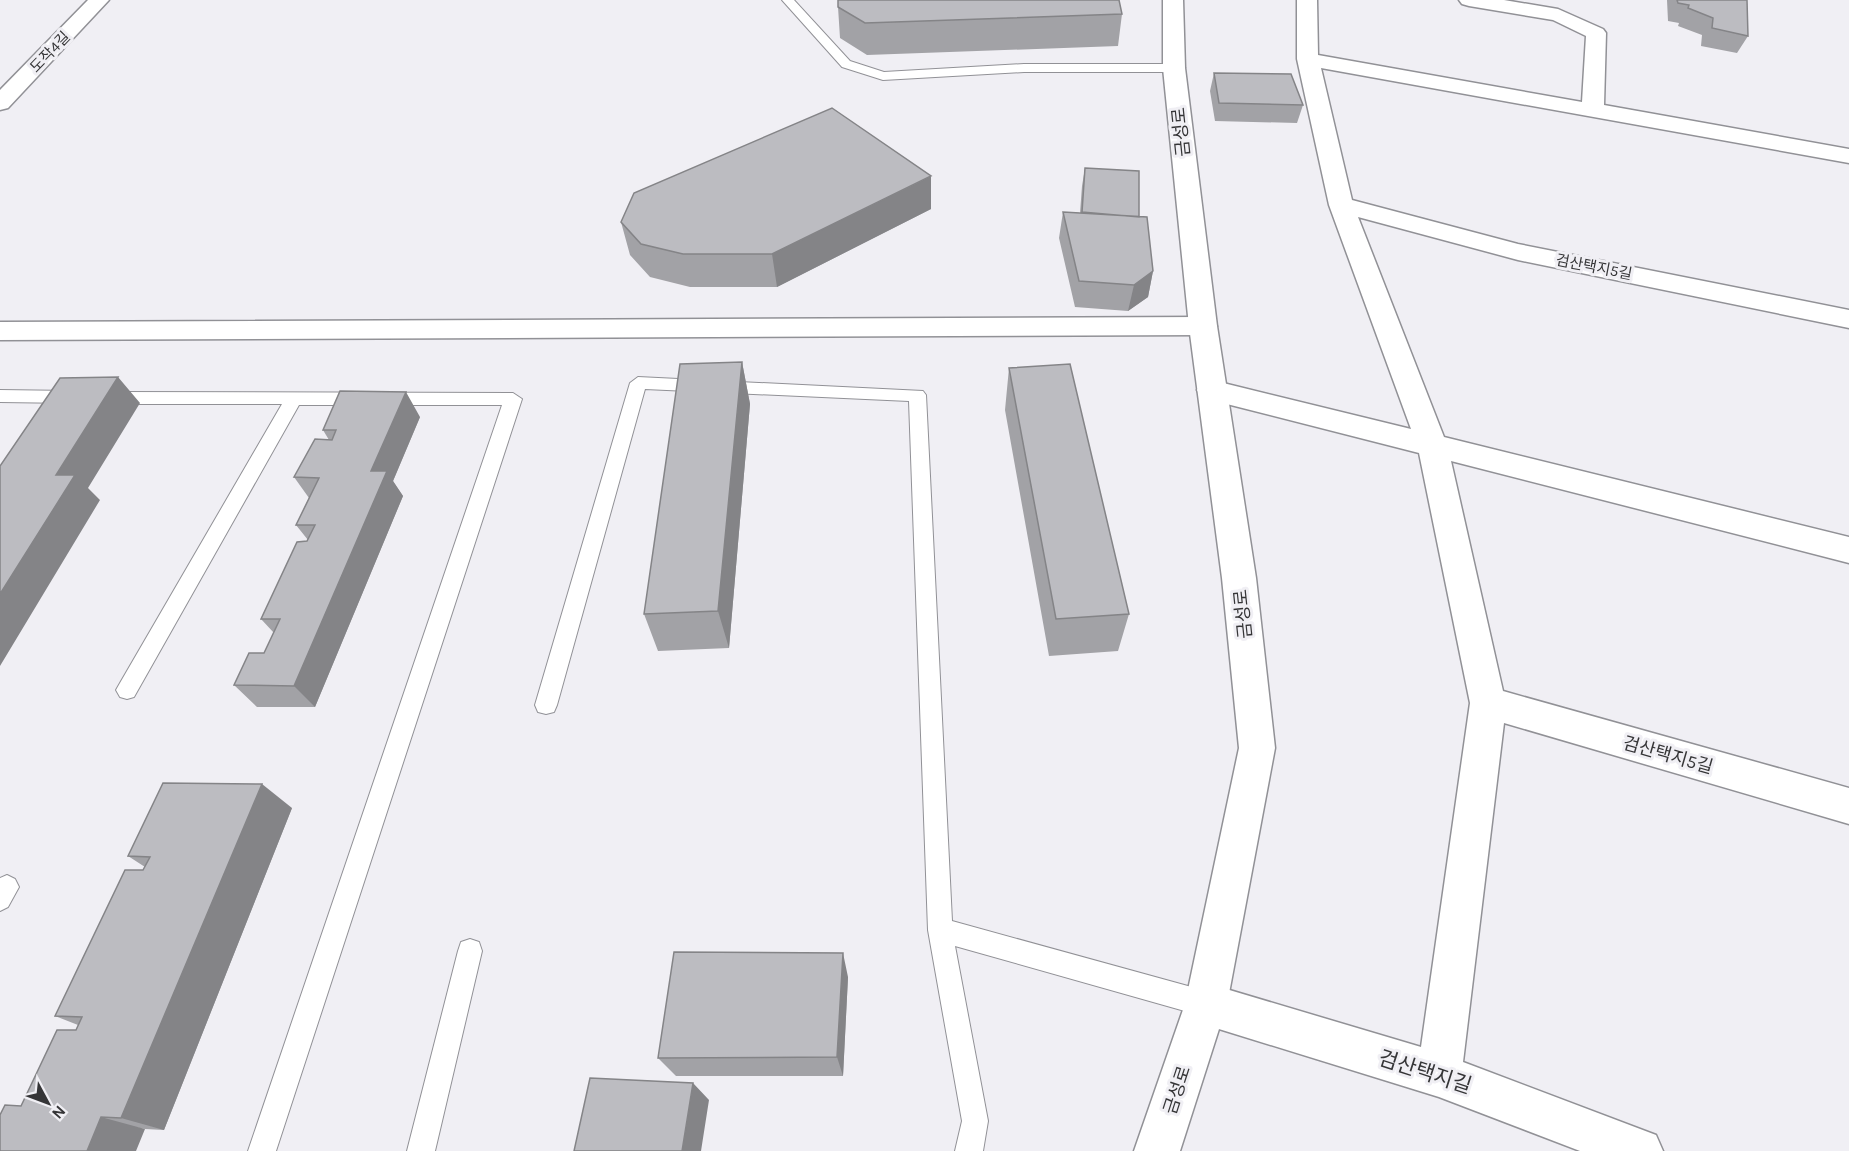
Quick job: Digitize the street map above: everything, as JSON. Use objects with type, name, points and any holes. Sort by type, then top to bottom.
[{"type":"street","name":"도작4길","points":[[0,103],[99,0]]},
{"type":"street","name":"금성로","points":[[1157,1151],[1206,1004],[1257,748],[1239,578],[1211,390],[1174,68],[1173,0]]},
{"type":"street","points":[[1307,0],[1308,59],[1341,205],[1432,445],[1488,703],[1439,1075]]},
{"type":"street","points":[[1469,0],[1558,15],[1596,33],[1593,109]]},
{"type":"street","points":[[1308,59],[1849,156]]},
{"type":"street","name":"검산택지5길","points":[[1341,205],[1518,252],[1849,319]]},
{"type":"street","points":[[0,330],[1203,326]]},
{"type":"street","points":[[1211,390],[1849,550]]},
{"type":"street","name":"검산택지5길","points":[[1488,703],[1849,806]]},
{"type":"street","name":"검산택지길","points":[[1206,1004],[1439,1075],[1640,1151]]},
{"type":"lane","points":[[788,0],[846,64],[883,76],[1024,68],[1174,68]]},
{"type":"lane","points":[[546,705],[638,383],[917,395],[940,930],[975,1121],[969,1151]]},
{"type":"lane","points":[[0,396],[294,400],[513,399],[262,1151]]},
{"type":"lane","points":[[127,690],[294,400]]},
{"type":"lane","points":[[940,930],[1206,1004]]},
{"type":"lane","points":[[421,1151],[470,951]]},
{"type":"building","points":[[838,0],[1119,0],[1122,14],[865,23],[838,7]]},
{"type":"building","points":[[1677,0],[1747,0],[1748,36],[1712,28],[1713,18],[1688,8],[1689,5],[1678,3]]},
{"type":"building","points":[[1214,73],[1291,74],[1303,105],[1219,103]]},
{"type":"building","points":[[832,108],[931,176],[772,254],[683,254],[641,244],[621,222],[634,193]]},
{"type":"building","points":[[1085,168],[1139,171],[1139,217],[1082,212]]},
{"type":"building","points":[[1063,212],[1147,217],[1153,271],[1134,285],[1079,281]]},
{"type":"building","points":[[742,362],[718,611],[644,614],[680,364]]},
{"type":"building","points":[[1070,364],[1129,614],[1056,619],[1009,368]]},
{"type":"building","points":[[118,377],[56,475],[75,475],[0,594],[0,466],[60,378]]},
{"type":"building","points":[[340,391],[406,392],[371,471],[387,471],[294,686],[234,685],[249,653],[264,653],[280,619],[261,619],[297,542],[307,541],[315,525],[296,525],[319,478],[294,477],[315,439],[332,440],[336,430],[323,430]]},
{"type":"building","points":[[163,783],[262,784],[121,1118],[101,1117],[87,1151],[0,1151],[0,1115],[5,1105],[21,1106],[57,1030],[76,1030],[82,1017],[55,1016],[125,870],[143,870],[150,857],[128,856]]},
{"type":"building","points":[[674,952],[843,953],[837,1057],[658,1058]]},
{"type":"building","points":[[590,1078],[693,1083],[682,1151],[574,1151]]}]
